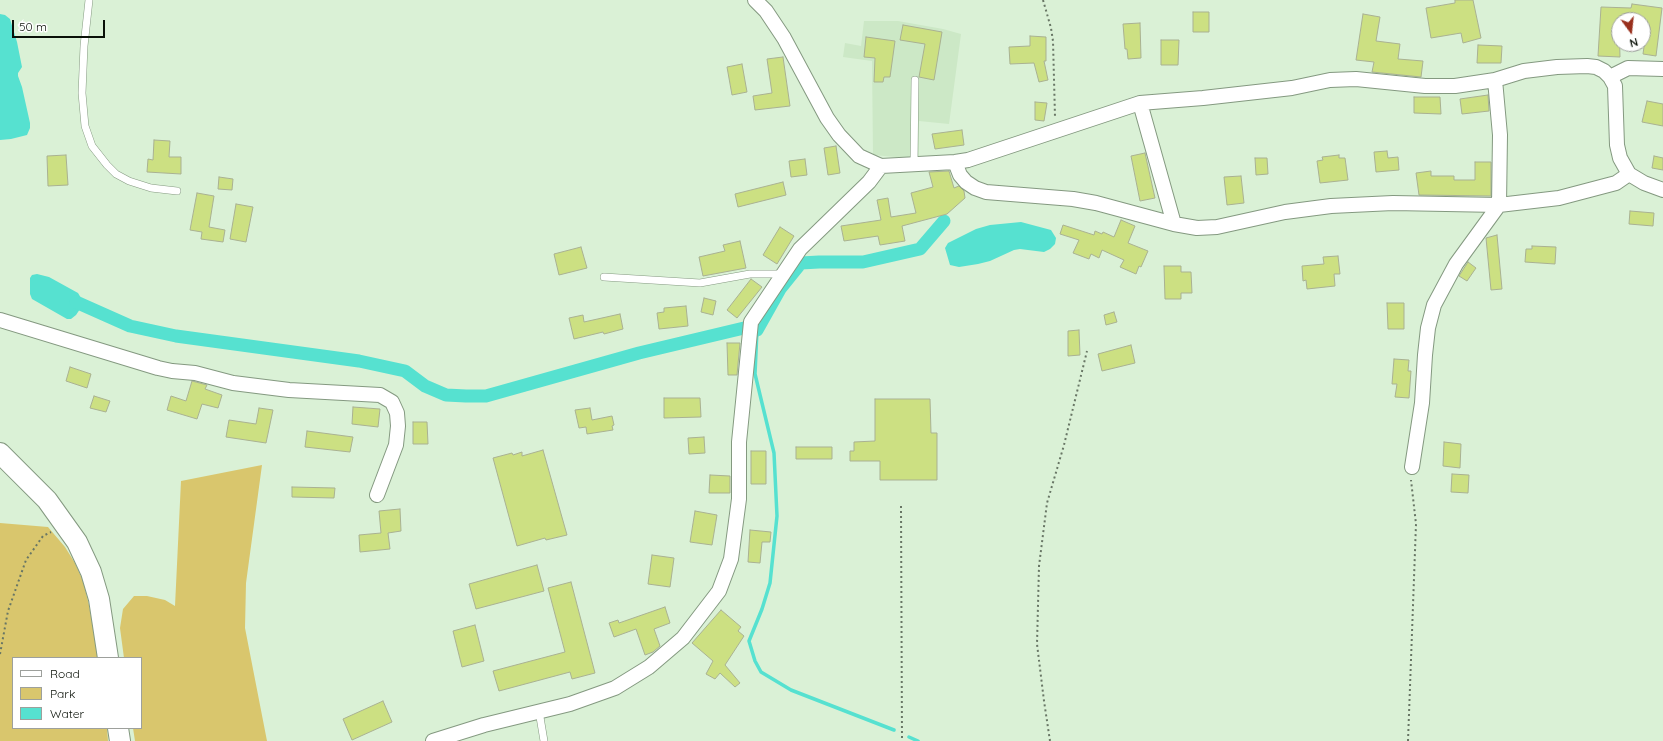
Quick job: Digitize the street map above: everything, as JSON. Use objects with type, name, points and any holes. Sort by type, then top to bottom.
[{"type":"main road","points":[[0,453],[48,500],[77,542],[91,572],[103,621],[108,657]]},
{"type":"main road","points":[[118,729],[120,741]]},
{"type":"street","points":[[755,0],[766,11],[784,38],[827,118],[839,136],[859,156],[881,166],[955,162],[980,156],[1140,103],[1284,89],[1330,80],[1356,79],[1433,86],[1455,86],[1495,80],[1524,71],[1557,67],[1587,66],[1596,67],[1610,77],[1615,86],[1615,127],[1617,145],[1620,158],[1629,174],[1644,183],[1663,190]]},
{"type":"street","points":[[1610,77],[1628,68],[1663,69]]},
{"type":"street","points":[[1412,467],[1422,403],[1424,355],[1428,328],[1434,305],[1456,264],[1499,204],[1500,135],[1495,80]]},
{"type":"street","points":[[1140,103],[1174,224]]},
{"type":"street","points":[[955,162],[960,175],[966,182],[975,188],[986,192],[1081,200],[1174,224],[1197,228],[1218,227],[1285,212],[1331,206],[1393,203],[1499,204],[1559,198],[1616,183],[1629,174]]},
{"type":"street","points":[[433,741],[484,725],[570,704],[615,688],[649,667],[683,638],[719,591],[731,559],[739,499],[739,442],[751,322],[800,249],[869,182],[881,166]]},
{"type":"street","points":[[0,320],[172,371],[195,373],[233,383],[289,390],[380,395],[392,402],[397,414],[398,426],[396,445],[377,494]]},
{"type":"lane","points":[[89,0],[84,46],[82,93],[85,126],[92,146],[116,174],[129,181],[151,188],[177,191]]},
{"type":"lane","points":[[914,165],[915,80]]},
{"type":"lane","points":[[604,277],[700,283],[750,274],[784,274]]},
{"type":"lane","points":[[539,711],[544,741]]},
{"type":"path","points":[[1043,0],[1053,41],[1055,130]]},
{"type":"path","points":[[1050,741],[1036,644],[1039,566],[1047,502],[1064,445],[1087,351]]},
{"type":"path","points":[[1408,741],[1416,524],[1411,480],[1412,467]]},
{"type":"path","points":[[901,506],[902,741]]},
{"type":"path","points":[[0,654],[8,611],[26,560],[42,536],[67,526]]},
{"type":"shaded area","points":[[864,21],[898,21],[943,29],[961,34],[949,124],[919,121],[919,159],[873,155],[872,61],[843,57],[845,43],[861,46]]},
{"type":"green space","points":[[262,465],[246,583],[245,628],[267,741],[135,741],[133,729],[142,729],[142,657],[124,657],[120,628],[123,609],[134,596],[147,596],[165,600],[175,606],[181,481]]},
{"type":"green space","points":[[0,523],[48,527],[65,547],[75,563],[83,581],[89,605],[98,657],[12,657],[12,729],[107,729],[108,741],[0,741]]},
{"type":"water","points":[[0,14],[5,15],[10,19],[17,42],[22,67],[18,73],[18,76],[22,87],[30,128],[27,135],[0,140]]},
{"type":"water","points":[[1021,222],[1051,230],[1056,238],[1055,244],[1044,252],[1020,249],[1014,250],[990,261],[978,264],[959,267],[950,265],[945,248],[948,243],[976,229],[990,225]]},
{"type":"water","points":[[37,274],[49,277],[78,293],[84,303],[76,315],[71,319],[67,319],[32,299],[30,294],[30,278],[32,275]]},
{"type":"building","points":[[1455,0],[1473,0],[1481,38],[1463,43],[1461,33],[1431,38],[1426,8],[1455,3]]},
{"type":"building","points":[[1632,4],[1662,8],[1656,56],[1643,54],[1643,52],[1651,52],[1651,12],[1611,12],[1611,52],[1620,52],[1620,57],[1598,56],[1601,7],[1631,8]]},
{"type":"building","points":[[1193,12],[1209,12],[1209,32],[1193,32]]},
{"type":"building","points":[[1363,14],[1380,17],[1376,41],[1400,44],[1398,59],[1423,61],[1421,77],[1372,72],[1374,62],[1356,60]]},
{"type":"building","points":[[1140,23],[1141,58],[1128,59],[1127,49],[1125,49],[1123,24]]},
{"type":"building","points":[[903,25],[942,32],[934,80],[919,77],[925,44],[900,40]]},
{"type":"building","points":[[1030,36],[1046,37],[1046,61],[1044,61],[1048,80],[1039,82],[1034,63],[1010,64],[1009,47],[1030,46]]},
{"type":"building","points":[[866,37],[895,41],[890,77],[884,77],[883,82],[874,82],[875,58],[864,57]]},
{"type":"building","points":[[1161,40],[1179,40],[1178,65],[1161,65]]},
{"type":"building","points":[[1478,45],[1502,46],[1501,63],[1477,63]]},
{"type":"building","points":[[783,57],[790,106],[755,110],[753,96],[772,93],[767,59]]},
{"type":"building","points":[[742,64],[747,92],[732,95],[727,67]]},
{"type":"building","points":[[1488,95],[1489,111],[1462,114],[1460,99]]},
{"type":"building","points":[[1414,97],[1440,97],[1441,114],[1414,113]]},
{"type":"building","points":[[1647,101],[1663,104],[1663,126],[1642,122]]},
{"type":"building","points":[[1035,102],[1047,103],[1044,121],[1035,120]]},
{"type":"building","points":[[962,130],[964,145],[935,149],[932,134]]},
{"type":"building","points":[[154,140],[170,141],[169,157],[181,157],[181,174],[147,172],[148,159],[153,160]]},
{"type":"building","points":[[836,146],[840,173],[828,175],[824,148]]},
{"type":"building","points":[[1387,151],[1388,158],[1398,157],[1399,170],[1376,172],[1374,152]]},
{"type":"building","points":[[1145,153],[1155,198],[1140,201],[1131,156]]},
{"type":"building","points":[[66,155],[68,185],[48,186],[47,156]]},
{"type":"building","points":[[1339,155],[1339,158],[1345,158],[1348,180],[1320,183],[1317,161],[1323,160],[1322,157]]},
{"type":"building","points":[[1654,156],[1663,158],[1663,170],[1652,168]]},
{"type":"building","points":[[1255,158],[1267,158],[1268,174],[1256,175]]},
{"type":"building","points":[[805,159],[807,175],[791,177],[789,161]]},
{"type":"building","points":[[1475,162],[1491,162],[1491,196],[1419,195],[1416,173],[1431,171],[1431,176],[1454,176],[1454,180],[1475,180]]},
{"type":"building","points":[[949,171],[954,188],[959,186],[964,191],[965,198],[947,214],[902,226],[905,241],[880,245],[878,236],[844,241],[841,226],[881,220],[877,200],[888,198],[891,217],[916,213],[911,193],[933,187],[929,172]]},
{"type":"building","points":[[1241,176],[1244,203],[1227,205],[1224,177]]},
{"type":"building","points":[[219,177],[233,179],[232,190],[218,189]]},
{"type":"building","points":[[783,182],[786,195],[738,207],[735,194]]},
{"type":"building","points":[[197,193],[214,196],[209,227],[225,230],[223,242],[201,239],[202,232],[190,230]]},
{"type":"building","points":[[236,204],[253,207],[246,242],[230,239]]},
{"type":"building","points":[[1630,211],[1654,213],[1653,226],[1629,224]]},
{"type":"building","points":[[1121,220],[1135,226],[1128,243],[1148,251],[1136,274],[1120,267],[1124,260],[1102,250],[1099,258],[1091,254],[1089,259],[1073,253],[1079,240],[1060,234],[1063,225],[1094,235],[1095,231],[1102,234],[1103,232],[1114,237]]},
{"type":"building","points":[[780,227],[794,236],[777,264],[763,255]]},
{"type":"building","points":[[1497,235],[1502,289],[1491,290],[1486,238]]},
{"type":"building","points":[[740,241],[746,268],[703,276],[699,257],[725,251],[723,245]]},
{"type":"building","points":[[1532,246],[1556,247],[1555,264],[1525,262],[1526,249],[1532,249]]},
{"type":"building","points":[[581,247],[587,268],[559,275],[554,254]]},
{"type":"building","points":[[1338,256],[1340,274],[1334,274],[1335,286],[1307,289],[1306,280],[1303,281],[1302,266],[1324,264],[1323,257]]},
{"type":"building","points":[[1468,262],[1476,268],[1467,281],[1459,276]]},
{"type":"building","points":[[1164,266],[1181,266],[1181,272],[1191,272],[1192,293],[1181,293],[1181,299],[1165,299]]},
{"type":"building","points":[[751,279],[762,287],[737,318],[727,310]]},
{"type":"building","points":[[704,298],[716,301],[713,315],[701,312]]},
{"type":"building","points":[[1387,303],[1404,303],[1404,329],[1388,329]]},
{"type":"building","points":[[686,306],[688,326],[659,329],[657,313],[664,312],[664,308]]},
{"type":"building","points":[[1114,312],[1117,322],[1106,325],[1104,315]]},
{"type":"building","points":[[620,314],[623,329],[574,339],[569,318],[583,315],[584,322]]},
{"type":"building","points":[[1079,330],[1080,355],[1068,356],[1068,331]]},
{"type":"building","points":[[727,343],[740,343],[737,375],[728,375]]},
{"type":"building","points":[[1131,345],[1135,363],[1102,371],[1098,354]]},
{"type":"building","points":[[1394,359],[1409,360],[1408,371],[1411,371],[1409,398],[1395,397],[1397,384],[1392,384]]},
{"type":"building","points":[[70,367],[91,374],[87,388],[66,381]]},
{"type":"building","points":[[192,381],[207,385],[205,389],[222,395],[218,408],[202,404],[197,419],[167,410],[171,396],[186,401]]},
{"type":"building","points":[[94,396],[110,401],[106,412],[90,408]]},
{"type":"building","points":[[664,398],[700,398],[701,417],[664,418]]},
{"type":"building","points":[[875,399],[930,399],[931,433],[937,433],[937,480],[880,480],[880,461],[850,461],[850,451],[854,451],[854,442],[875,441]]},
{"type":"building","points":[[353,407],[380,409],[378,427],[352,424]]},
{"type":"building","points":[[259,408],[273,410],[266,443],[226,437],[229,420],[256,424]]},
{"type":"building","points":[[590,408],[592,420],[612,416],[614,425],[612,426],[613,430],[587,434],[586,427],[579,428],[575,410]]},
{"type":"building","points":[[413,422],[427,422],[428,444],[413,444]]},
{"type":"building","points":[[307,431],[353,437],[350,452],[305,447]]},
{"type":"building","points":[[704,437],[705,453],[689,454],[688,438]]},
{"type":"building","points":[[1444,442],[1461,444],[1460,468],[1443,466]]},
{"type":"building","points":[[796,447],[832,447],[832,459],[796,459]]},
{"type":"building","points":[[543,450],[567,535],[546,540],[545,538],[517,546],[493,458],[522,452],[522,456]]},
{"type":"building","points":[[751,451],[766,451],[766,484],[751,484]]},
{"type":"building","points":[[1452,474],[1469,475],[1468,493],[1451,492]]},
{"type":"building","points":[[710,475],[730,476],[730,493],[709,493]]},
{"type":"building","points":[[292,487],[335,488],[334,498],[292,497]]},
{"type":"building","points":[[400,509],[401,531],[388,533],[390,549],[360,552],[359,535],[381,533],[379,511]]},
{"type":"building","points":[[695,511],[717,515],[712,545],[690,542]]},
{"type":"building","points":[[750,530],[771,532],[770,542],[762,542],[760,563],[748,562]]},
{"type":"building","points":[[652,555],[674,558],[670,587],[648,584]]},
{"type":"building","points":[[537,565],[544,591],[476,609],[469,584]]},
{"type":"building","points":[[571,582],[595,673],[572,679],[570,672],[499,691],[493,671],[565,652],[548,588]]},
{"type":"building","points":[[665,607],[670,623],[654,629],[660,646],[653,652],[645,655],[636,629],[614,637],[609,623],[618,620],[619,623]]},
{"type":"building","points":[[721,610],[741,627],[738,631],[744,636],[725,665],[740,683],[735,687],[720,673],[715,679],[706,674],[713,661],[692,643]]},
{"type":"building","points":[[475,625],[484,661],[462,667],[453,631]]},
{"type":"building","points":[[383,701],[392,722],[352,740],[343,719]]},
{"type":"waterway","points":[[757,330],[780,289],[801,263],[863,262],[920,249],[944,221]]},
{"type":"waterway","points":[[76,302],[130,326],[176,336],[359,361],[405,371],[425,386],[446,395],[466,396],[486,396],[639,353],[744,328]]},
{"type":"waterway","points":[[757,330],[755,374],[774,453],[777,516],[770,583],[762,609],[749,641],[755,661],[761,672],[791,690],[894,730]]},
{"type":"waterway","points":[[909,737],[918,741]]}]
